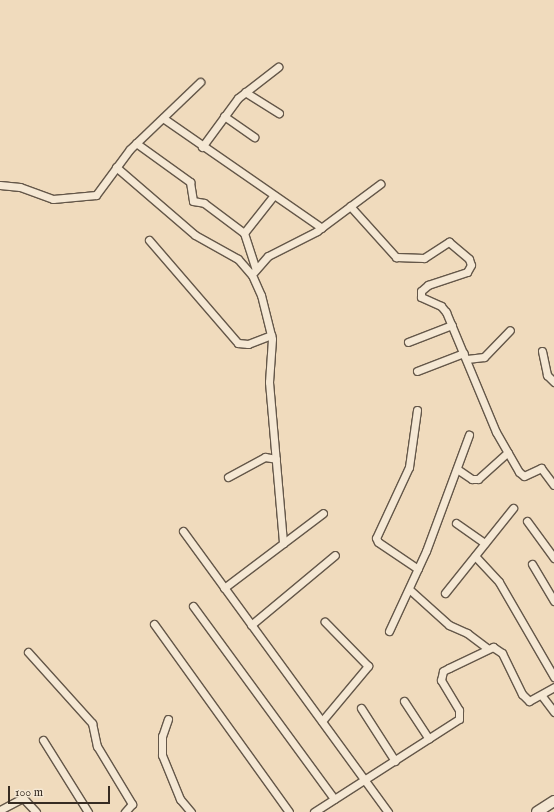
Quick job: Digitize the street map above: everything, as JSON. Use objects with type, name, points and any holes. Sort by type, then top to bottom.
[{"type":"main road","points":[[537,812],[554,801]]},
{"type":"street","points":[[202,147],[224,116],[246,92],[278,67]]},
{"type":"street","points":[[0,185],[20,187],[53,199],[90,197],[98,193],[116,166],[136,143],[200,82]]},
{"type":"street","points":[[246,92],[279,113]]},
{"type":"street","points":[[224,116],[254,137]]},
{"type":"street","points":[[163,118],[202,147],[322,228]]},
{"type":"street","points":[[136,143],[190,182],[193,201],[204,203],[244,233],[254,272],[262,295],[271,335],[269,382],[283,543]]},
{"type":"street","points":[[116,166],[195,235],[232,255],[254,272]]},
{"type":"street","points":[[254,272],[268,256],[322,228],[380,184]]},
{"type":"street","points":[[244,233],[274,195]]},
{"type":"street","points":[[350,206],[396,257],[424,258],[449,242],[469,258],[472,265],[467,272],[428,285],[420,291],[423,300],[444,309],[466,356],[496,432],[522,475],[541,468],[554,485]]},
{"type":"street","points":[[149,240],[238,343],[248,344],[271,335]]},
{"type":"street","points":[[408,342],[452,325]]},
{"type":"street","points":[[417,370],[466,356],[484,357],[510,330]]},
{"type":"street","points":[[542,351],[547,375],[554,382]]},
{"type":"street","points":[[417,410],[409,467],[376,538],[378,542],[418,569]]},
{"type":"street","points":[[389,631],[418,569],[469,435]]},
{"type":"street","points":[[457,469],[472,479],[478,479],[508,452]]},
{"type":"street","points":[[228,477],[266,457],[276,459]]},
{"type":"street","points":[[445,593],[513,508]]},
{"type":"street","points":[[224,588],[323,513]]},
{"type":"street","points":[[527,521],[554,558]]},
{"type":"street","points":[[456,523],[485,543]]},
{"type":"street","points":[[182,531],[388,812]]},
{"type":"street","points":[[251,624],[335,555]]},
{"type":"street","points":[[475,556],[499,582],[554,677]]},
{"type":"street","points":[[532,564],[554,601]]},
{"type":"street","points":[[409,589],[449,625],[467,633],[487,648]]},
{"type":"street","points":[[194,606],[334,799]]},
{"type":"street","points":[[322,721],[368,666],[325,622]]},
{"type":"street","points":[[154,624],[289,812]]},
{"type":"street","points":[[314,812],[459,719],[459,710],[440,680],[443,672],[487,648],[497,648],[502,652],[526,698],[533,701],[554,687]]},
{"type":"street","points":[[28,652],[92,723],[97,746],[132,804],[125,812]]},
{"type":"street","points":[[542,696],[554,712]]},
{"type":"street","points":[[404,701],[430,739]]},
{"type":"street","points":[[361,708],[395,761]]},
{"type":"street","points":[[168,719],[161,740],[162,755],[175,788],[191,812]]},
{"type":"street","points":[[43,740],[88,812]]},
{"type":"street","points":[[0,810],[23,798],[36,812]]}]
